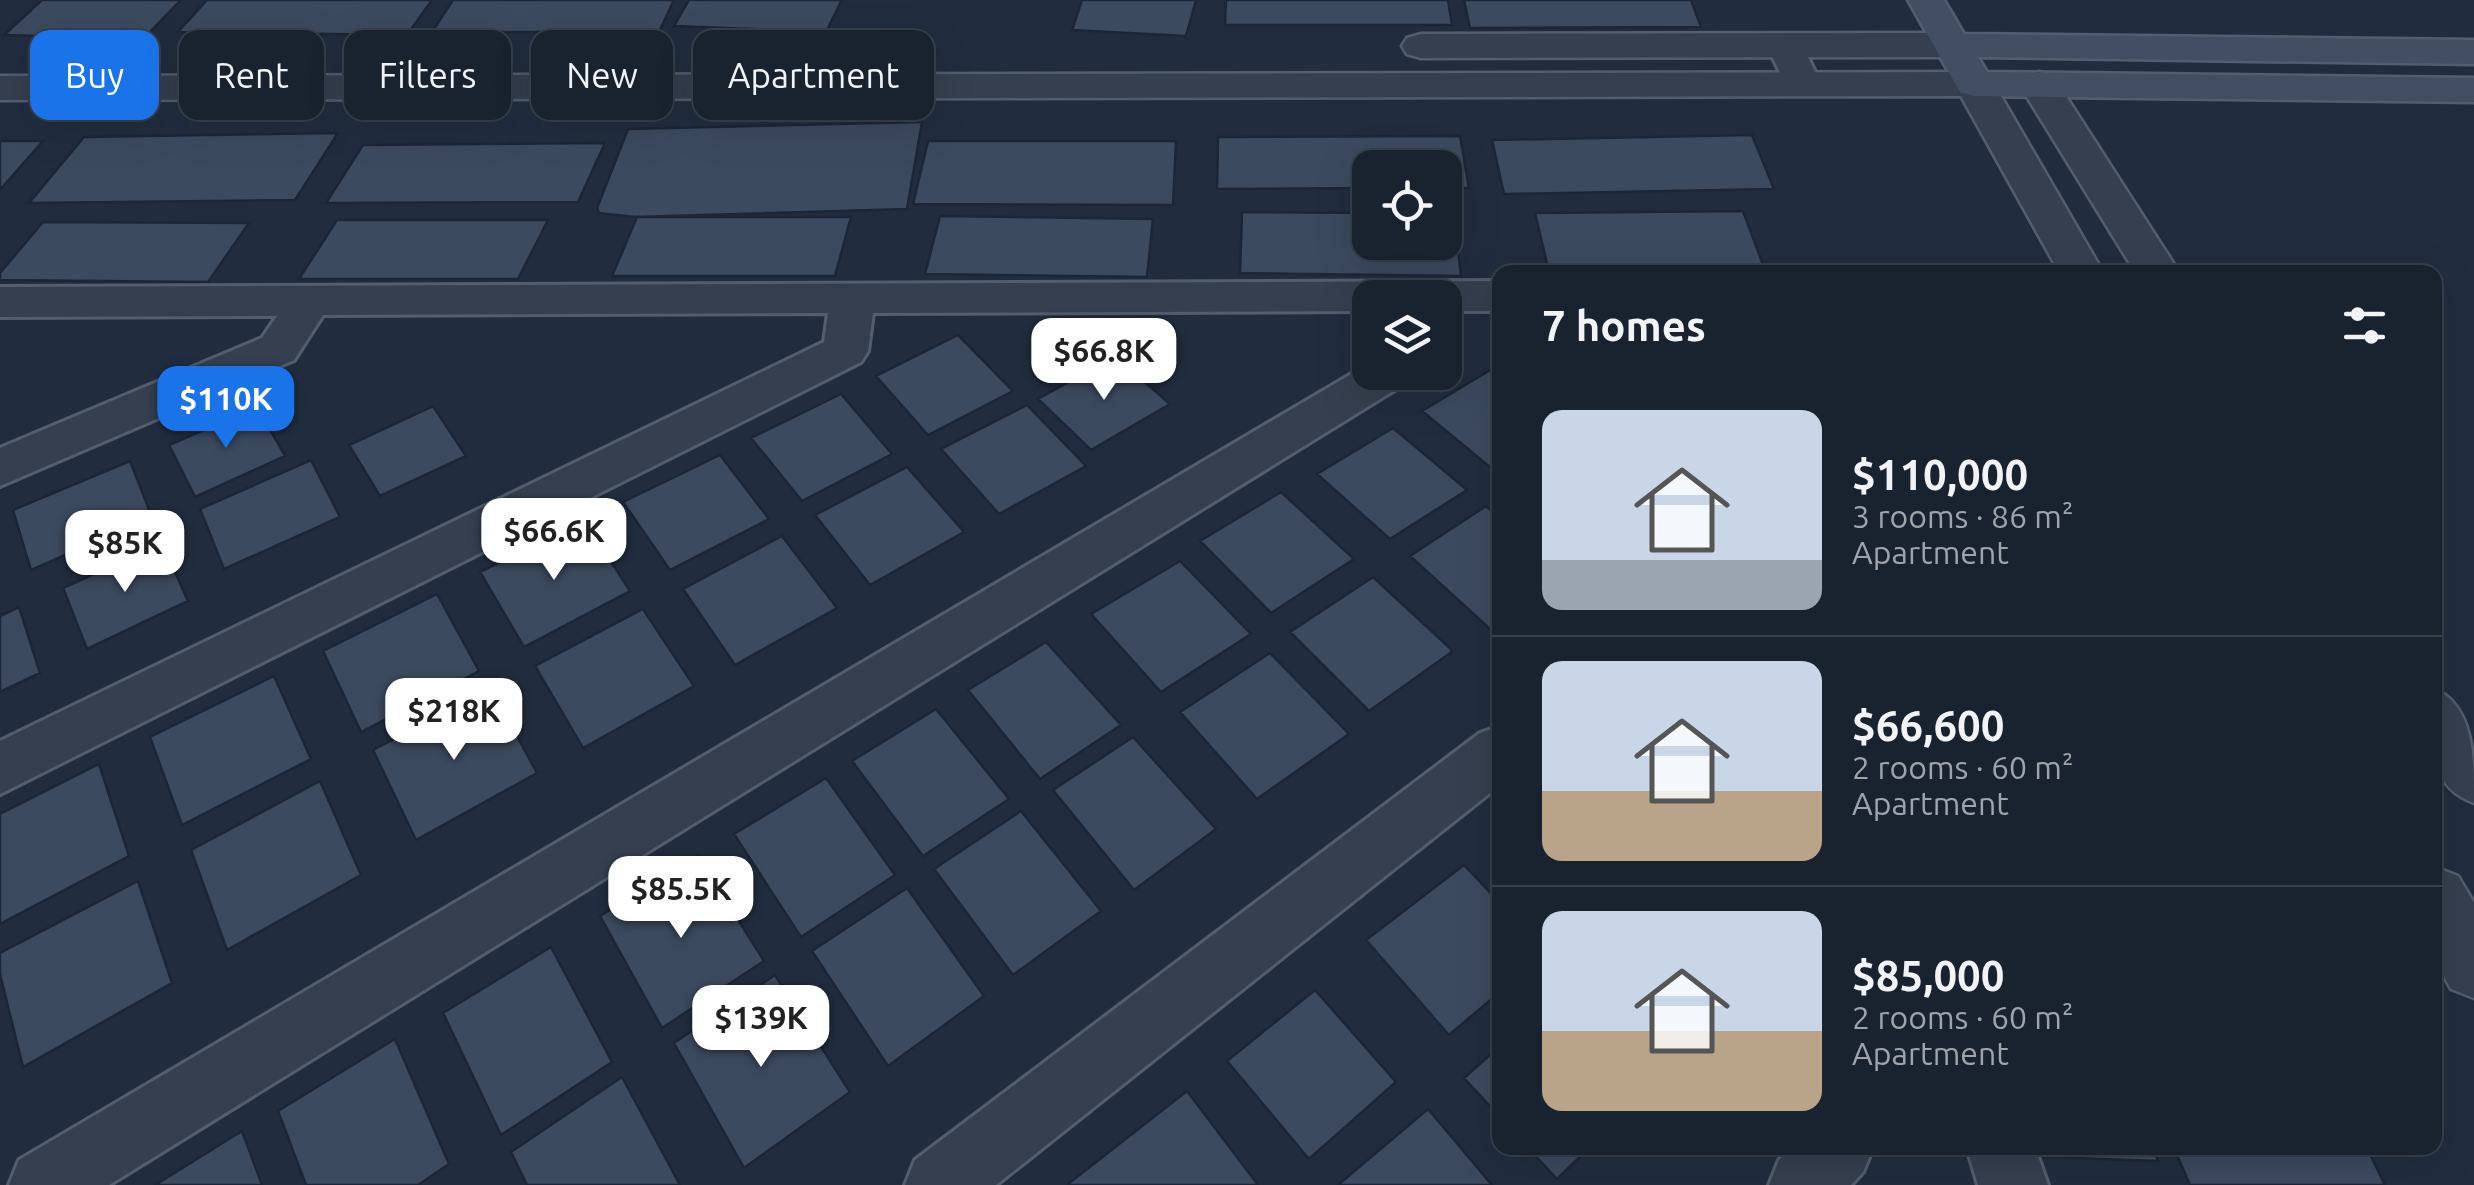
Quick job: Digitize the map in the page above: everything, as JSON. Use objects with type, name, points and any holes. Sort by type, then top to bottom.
[{"type":"main road","points":[[1926,0],[1974,84],[2474,90]]},
{"type":"main road","points":[[1952,46],[2005,30],[2196,48],[2474,52]]},
{"type":"main road","points":[[2005,30],[2039,84]]},
{"type":"main road","points":[[2196,48],[2224,87]]},
{"type":"street","points":[[1784,45],[1802,84]]},
{"type":"street","points":[[1388,46],[1952,46]]},
{"type":"street","points":[[0,88],[1974,84],[2078,265]]},
{"type":"street","points":[[2039,84],[2153,265]]},
{"type":"street","points":[[1462,296],[1492,296]]},
{"type":"street","points":[[0,302],[1352,297]]},
{"type":"street","points":[[0,769],[845,351],[854,298]]},
{"type":"street","points":[[0,468],[278,349],[310,301]]},
{"type":"street","points":[[44,1185],[1360,390]]},
{"type":"street","points":[[2442,725],[2474,776]]},
{"type":"street","points":[[940,1185],[1492,757]]},
{"type":"street","points":[[2442,893],[2474,891]]},
{"type":"street","points":[[2442,907],[2474,966]]},
{"type":"street","points":[[1804,1185],[1833,1155]]},
{"type":"street","points":[[2002,1155],[2013,1185]]},
{"type":"building","points":[[42,0],[181,0],[152,30],[30,30],[30,36],[4,35]]},
{"type":"building","points":[[207,0],[432,0],[411,30],[344,30],[344,34],[324,34],[324,30],[180,30]]},
{"type":"building","points":[[453,0],[674,0],[660,30],[433,30]]},
{"type":"building","points":[[689,0],[842,0],[827,30],[674,26]]},
{"type":"building","points":[[1082,0],[1196,0],[1186,36],[1072,30]]},
{"type":"building","points":[[1226,0],[1448,0],[1452,25],[1225,25]]},
{"type":"building","points":[[1464,0],[1691,0],[1701,27],[1470,28]]},
{"type":"building","points":[[922,122],[907,209],[635,217],[599,213],[597,208],[628,129]]},
{"type":"building","points":[[338,133],[295,200],[29,203],[84,137]]},
{"type":"building","points":[[1752,135],[1774,189],[1504,194],[1492,140]]},
{"type":"building","points":[[1460,136],[1469,188],[1462,188],[1462,150],[1352,150],[1352,188],[1217,189],[1218,137]]},
{"type":"building","points":[[0,141],[43,141],[0,190]]},
{"type":"building","points":[[928,141],[1176,141],[1173,205],[913,204]]},
{"type":"building","points":[[605,143],[578,202],[326,203],[363,145]]},
{"type":"building","points":[[1743,211],[1763,265],[1547,265],[1535,213]]},
{"type":"building","points":[[1242,212],[1352,213],[1352,260],[1459,260],[1461,276],[1240,273]]},
{"type":"building","points":[[940,216],[1153,219],[1147,277],[925,274]]},
{"type":"building","points":[[637,217],[851,217],[835,276],[612,276]]},
{"type":"building","points":[[337,220],[548,220],[518,279],[299,279]]},
{"type":"building","points":[[43,222],[249,223],[208,282],[0,280],[0,273]]},
{"type":"building","points":[[958,335],[1013,391],[928,435],[876,376]]},
{"type":"building","points":[[1115,356],[1170,404],[1091,450],[1038,399]]},
{"type":"building","points":[[1492,369],[1492,469],[1422,411]]},
{"type":"building","points":[[841,394],[892,454],[802,501],[751,438]]},
{"type":"building","points":[[1027,405],[1086,466],[999,514],[941,449]]},
{"type":"building","points":[[433,406],[466,456],[380,496],[349,445]]},
{"type":"building","points":[[257,407],[285,456],[195,497],[169,445]]},
{"type":"building","points":[[1393,428],[1467,490],[1390,539],[1317,474]]},
{"type":"building","points":[[720,455],[769,519],[670,570],[623,502]]},
{"type":"building","points":[[311,460],[340,517],[224,569],[200,509]]},
{"type":"building","points":[[130,461],[152,517],[31,570],[13,510]]},
{"type":"building","points":[[907,467],[964,532],[870,585],[815,515]]},
{"type":"building","points":[[1281,492],[1354,559],[1271,613],[1200,541]]},
{"type":"building","points":[[1486,506],[1492,511],[1492,628],[1490,629],[1410,556]]},
{"type":"building","points":[[585,521],[630,591],[524,647],[480,572]]},
{"type":"building","points":[[782,536],[837,608],[735,665],[683,589]]},
{"type":"building","points":[[162,543],[188,601],[87,649],[63,588]]},
{"type":"building","points":[[1180,561],[1251,634],[1161,692],[1091,614]]},
{"type":"building","points":[[1373,577],[1453,651],[1369,711],[1290,632]]},
{"type":"building","points":[[437,594],[479,671],[361,732],[323,651]]},
{"type":"building","points":[[19,607],[40,673],[0,692],[0,616]]},
{"type":"building","points":[[643,609],[694,686],[583,748],[535,666]]},
{"type":"building","points":[[1046,642],[1121,725],[1040,779],[968,690]]},
{"type":"building","points":[[1270,653],[1349,734],[1257,799],[1180,712]]},
{"type":"building","points":[[274,676],[311,759],[182,825],[150,737]]},
{"type":"building","points":[[491,688],[537,773],[416,840],[373,750]]},
{"type":"building","points":[[936,709],[1009,799],[923,856],[852,761]]},
{"type":"building","points":[[1133,737],[1216,829],[1134,890],[1053,790]]},
{"type":"building","points":[[99,764],[129,856],[0,924],[0,814]]},
{"type":"building","points":[[826,778],[895,875],[801,937],[734,834]]},
{"type":"building","points":[[320,781],[361,875],[227,950],[191,850]]},
{"type":"building","points":[[1021,811],[1101,911],[1013,975],[934,869]]},
{"type":"building","points":[[698,856],[764,961],[662,1028],[600,916]]},
{"type":"building","points":[[1464,865],[1492,895],[1492,999],[1449,1035],[1366,940]]},
{"type":"building","points":[[138,881],[172,983],[23,1067],[0,974],[0,953]]},
{"type":"building","points":[[907,888],[984,996],[888,1066],[812,951]]},
{"type":"building","points":[[551,947],[612,1062],[501,1135],[443,1013]]},
{"type":"building","points":[[775,975],[850,1092],[744,1168],[674,1043]]},
{"type":"building","points":[[1315,990],[1396,1082],[1309,1159],[1227,1061]]},
{"type":"building","points":[[395,1039],[449,1164],[418,1185],[306,1185],[278,1111]]},
{"type":"building","points":[[1492,1053],[1492,1108],[1464,1078]]},
{"type":"building","points":[[622,1077],[680,1185],[527,1185],[511,1152]]},
{"type":"building","points":[[1187,1091],[1258,1185],[1068,1185],[1068,1184]]},
{"type":"building","points":[[1428,1109],[1492,1185],[1338,1185]]},
{"type":"building","points":[[242,1131],[262,1185],[155,1185]]},
{"type":"building","points":[[1535,1155],[1582,1155],[1557,1179]]},
{"type":"building","points":[[2156,1155],[2158,1161],[2019,1156]]},
{"type":"building","points":[[2177,1155],[2370,1155],[2385,1185],[2190,1185]]}]
